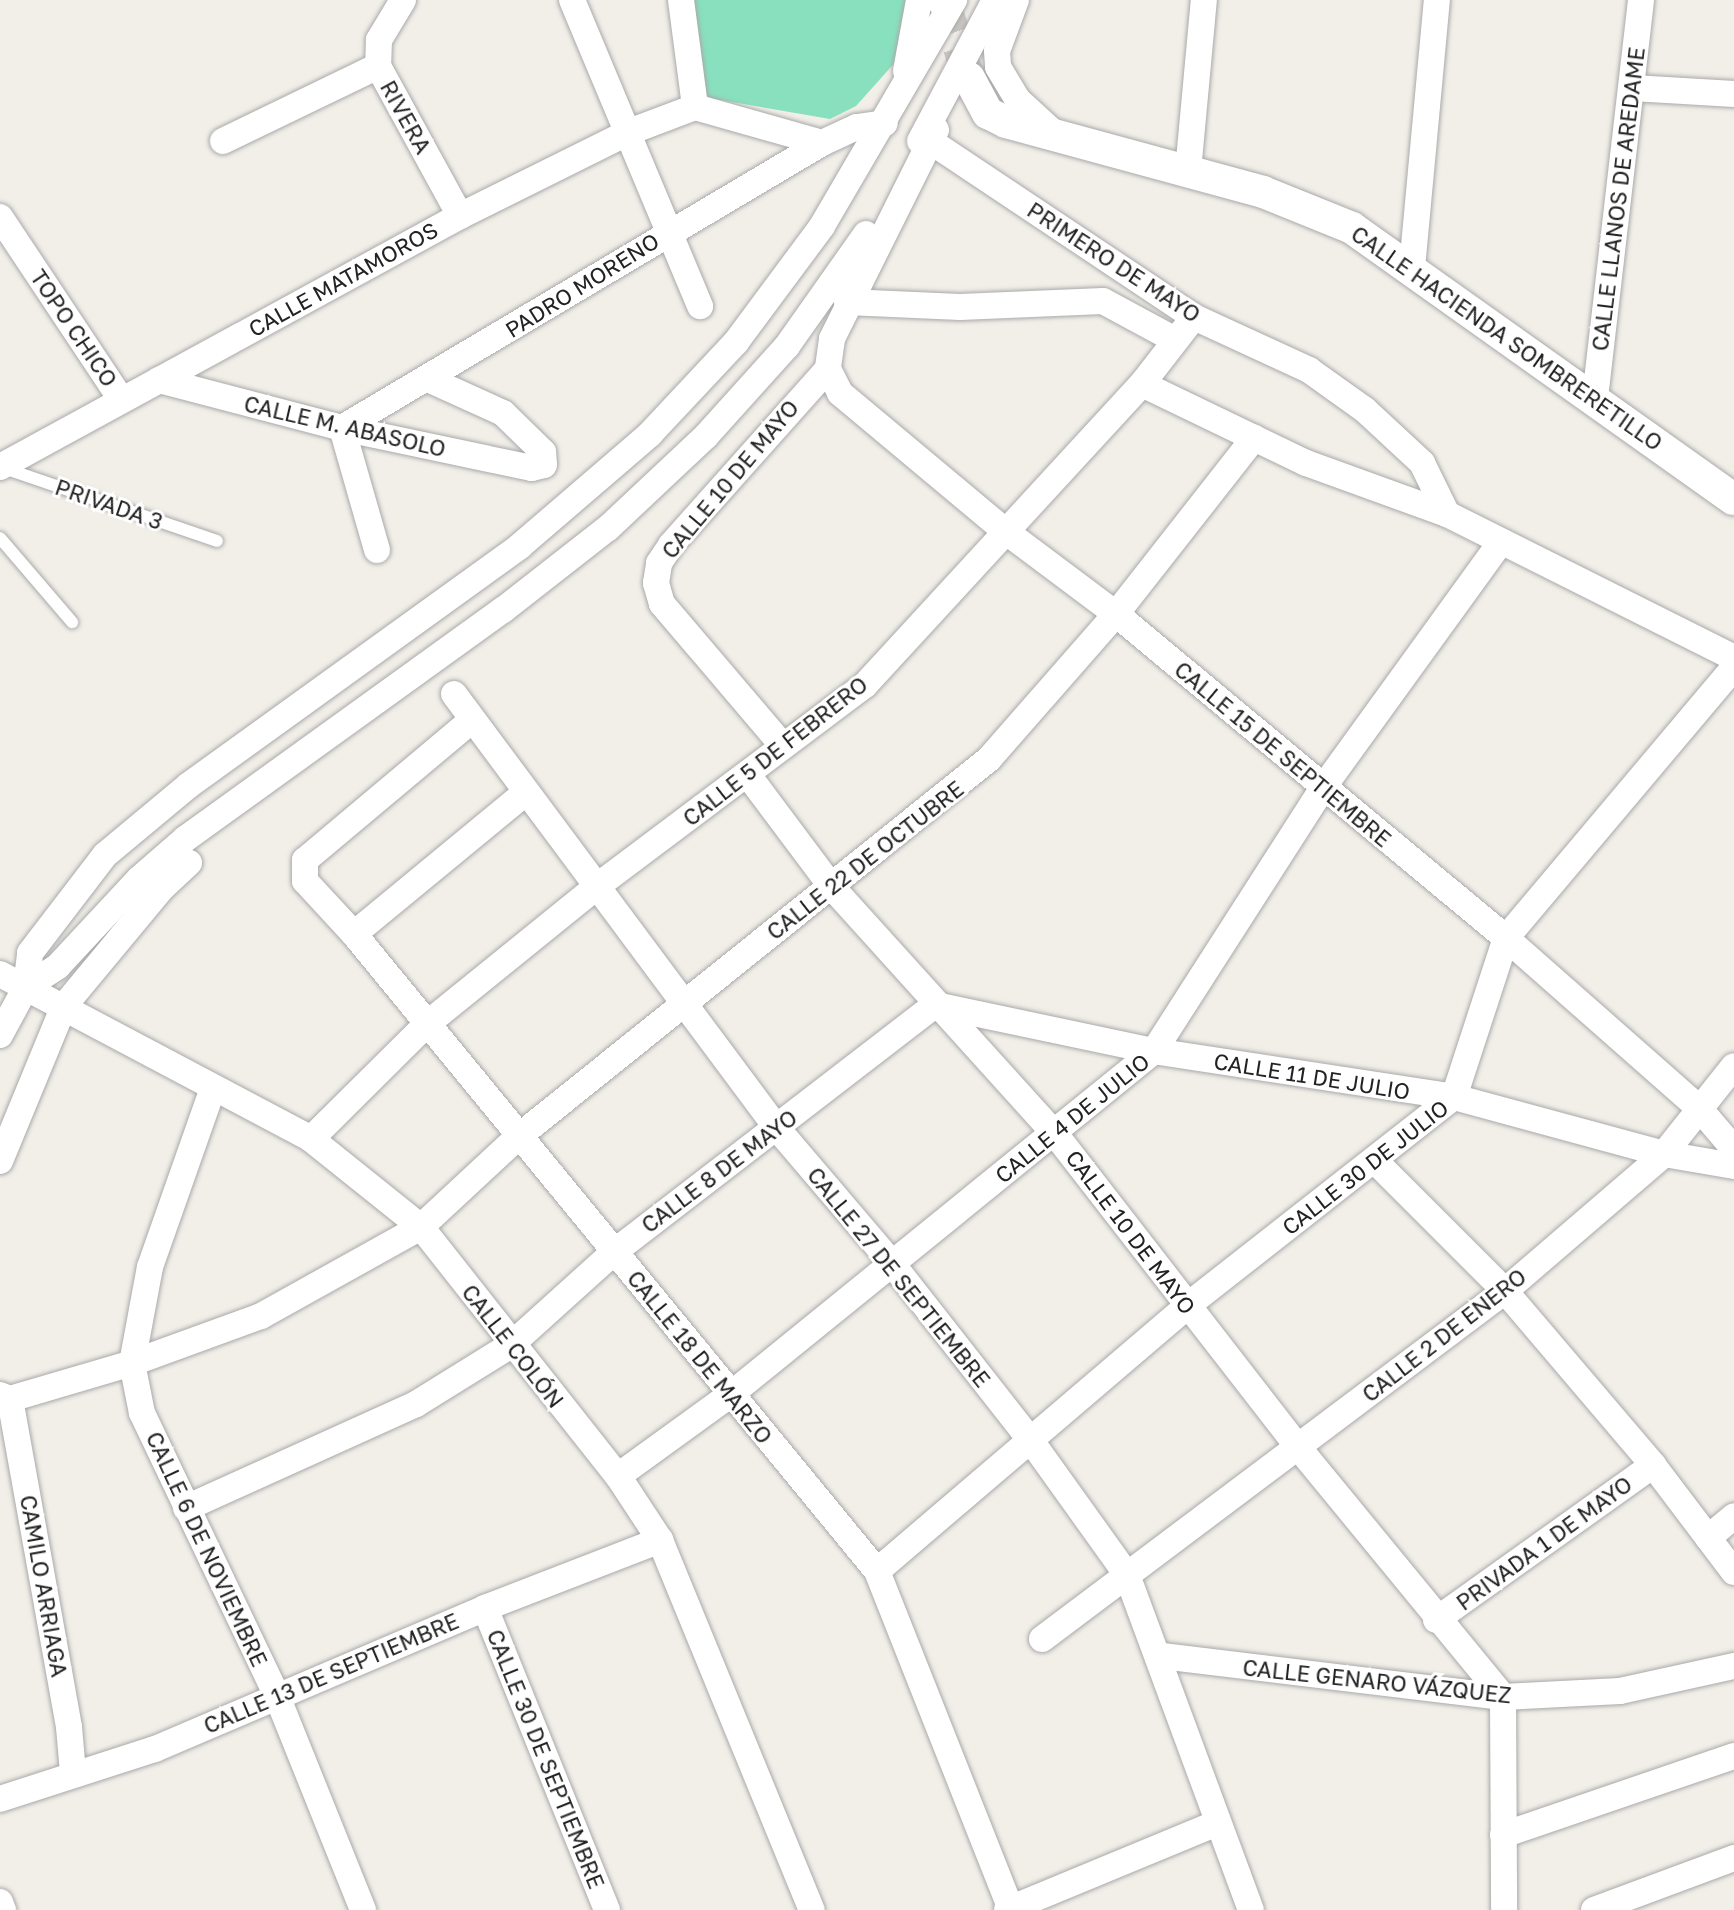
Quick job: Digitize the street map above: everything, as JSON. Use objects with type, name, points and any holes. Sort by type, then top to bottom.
[{"type":"street","points":[[572,0],[700,306]]},
{"type":"street","points":[[681,0],[695,107],[822,143]]},
{"type":"street","points":[[26,987],[58,966],[139,879],[185,839],[503,610],[608,528],[706,436],[787,346],[855,252],[995,0]]},
{"type":"street","points":[[1016,0],[997,51],[998,67],[1018,100],[1061,140]]},
{"type":"street","points":[[1188,171],[1204,0]]},
{"type":"street","points":[[1412,268],[1437,0]]},
{"type":"street","name":"CALLE LLANOS DE AREDAME","points":[[1595,398],[1641,0]]},
{"type":"street","points":[[0,1035],[26,987],[30,953],[105,855],[189,785],[520,546],[650,434],[736,342],[822,226],[885,123],[903,90],[940,1]]},
{"type":"street","name":"RIVERA","points":[[397,7],[379,40],[378,66],[460,216]]},
{"type":"street","points":[[223,141],[378,66]]},
{"type":"street","name":"CALLE HACIENDA SOMBRERETILLO","points":[[969,78],[988,113],[1061,140],[1188,171],[1304,205],[1412,268],[1734,499]]},
{"type":"street","points":[[1633,88],[1734,94]]},
{"type":"street","name":"CALLE MATAMOROS","points":[[1,467],[460,216],[629,132],[695,107]]},
{"type":"street","name":"PADRO MORENO","points":[[342,428],[428,379],[669,231],[822,143],[857,127],[885,123]]},
{"type":"street","name":"PRIMERO DE MAYO","points":[[847,302],[933,136],[1194,317],[1309,370],[1365,410],[1422,463],[1447,514]]},
{"type":"street","name":"TOPO CHICO","points":[[0,217],[121,399]]},
{"type":"street","points":[[828,369],[847,302],[960,307],[1103,301],[1175,340]]},
{"type":"street","name":"CALLE 5 DE FEBRERO","points":[[311,1139],[427,1024],[596,887],[865,685],[1142,384],[1194,317]]},
{"type":"street","name":"CALLE 15 DE SEPTIEMBRE","points":[[828,369],[840,393],[857,410],[1005,531],[1116,614],[1322,789],[1506,938],[1699,1108],[1734,1149]]},
{"type":"street","name":"CALLE 10 DE MAYO","points":[[783,746],[662,604],[656,583],[659,563],[671,545],[828,369]]},
{"type":"street","name":"CALLE M. ABASOLO","points":[[159,380],[342,428],[532,468],[544,465],[543,452],[503,413],[428,379]]},
{"type":"street","points":[[1142,384],[1306,463],[1447,514],[1734,658]]},
{"type":"street","points":[[342,428],[377,550]]},
{"type":"street","name":"CALLE 22 DE OCTUBRE","points":[[5,1397],[132,1363],[309,1294],[421,1227],[518,1137],[989,759],[1116,614],[1254,438]]},
{"type":"street","name":"CALLE 4 DE JULIO","points":[[618,1476],[730,1395],[890,1261],[1056,1135],[1154,1051],[1322,789],[1501,542]]},
{"type":"street","name":"CALLE 30 DE JULIO","points":[[877,1571],[1187,1306],[1454,1097],[1506,938],[1734,667]]},
{"type":"street","name":"CALLE 27 DE SEPTIEMBRE","points":[[454,694],[776,1127],[890,1261],[1029,1438],[1127,1575],[1162,1656],[1217,1823],[1251,1910]]},
{"type":"street","name":"CALLE 18 DE MARZO","points":[[472,720],[305,860],[305,881],[354,934],[877,1571],[1009,1909]]},
{"type":"street","name":"CALLE 10 DE MAYO","points":[[748,775],[831,886],[935,1005],[1056,1135],[1298,1447],[1436,1620],[1503,1697]]},
{"type":"street","points":[[354,934],[526,792]]},
{"type":"street","points":[[0,1161],[64,1006],[162,888],[189,863]]},
{"type":"street","name":"CALLE COLÓN","points":[[0,974],[311,1139],[421,1227],[511,1345],[618,1476],[660,1540],[812,1910]]},
{"type":"street","name":"CALLE 11 DE JULIO","points":[[935,1005],[1154,1051],[1454,1097],[1664,1154],[1734,1166]]},
{"type":"street","name":"CALLE 8 DE MAYO","points":[[186,1508],[416,1404],[511,1345],[614,1252],[935,1005]]},
{"type":"street","name":"CALLE 2 DE ENERO","points":[[1042,1639],[1505,1291],[1664,1154],[1734,1066]]},
{"type":"street","points":[[132,1363],[150,1267],[213,1088]]},
{"type":"street","points":[[1375,1161],[1505,1291],[1653,1465],[1734,1572]]},
{"type":"street","name":"CALLE 6 DE NOVIEMBRE","points":[[132,1363],[142,1413],[277,1696],[363,1910]]},
{"type":"street","name":"CAMILO ARRIAGA","points":[[5,1397],[73,1773]]},
{"type":"street","name":"PRIVADA 1 DE MAYO","points":[[1436,1620],[1653,1465]]},
{"type":"street","points":[[1708,1538],[1734,1516]]},
{"type":"street","name":"CALLE 13 DE SEPTIEMBRE","points":[[0,1799],[155,1749],[485,1608],[660,1540]]},
{"type":"street","name":"CALLE 30 DE SEPTIEMBRE","points":[[485,1608],[607,1910]]},
{"type":"street","name":"CALLE GENARO VÁZQUEZ","points":[[1162,1656],[1503,1697],[1647,1688],[1734,1666]]},
{"type":"street","points":[[1503,1697],[1504,1910]]},
{"type":"street","points":[[1503,1835],[1734,1756]]},
{"type":"street","points":[[1009,1909],[1054,1901],[1217,1823]]},
{"type":"street","points":[[1594,1910],[1734,1858]]},
{"type":"street","points":[[0,1902],[3,1910]]},
{"type":"lane","name":"PRIVADA 3","points":[[1,467],[217,541]]},
{"type":"lane","points":[[0,538],[72,622]]},
{"type":"green space","points":[[694,0],[923,0],[916,39],[856,106],[830,119],[703,97]]},
{"type":"tunnel","points":[[944,2],[969,78]]}]
